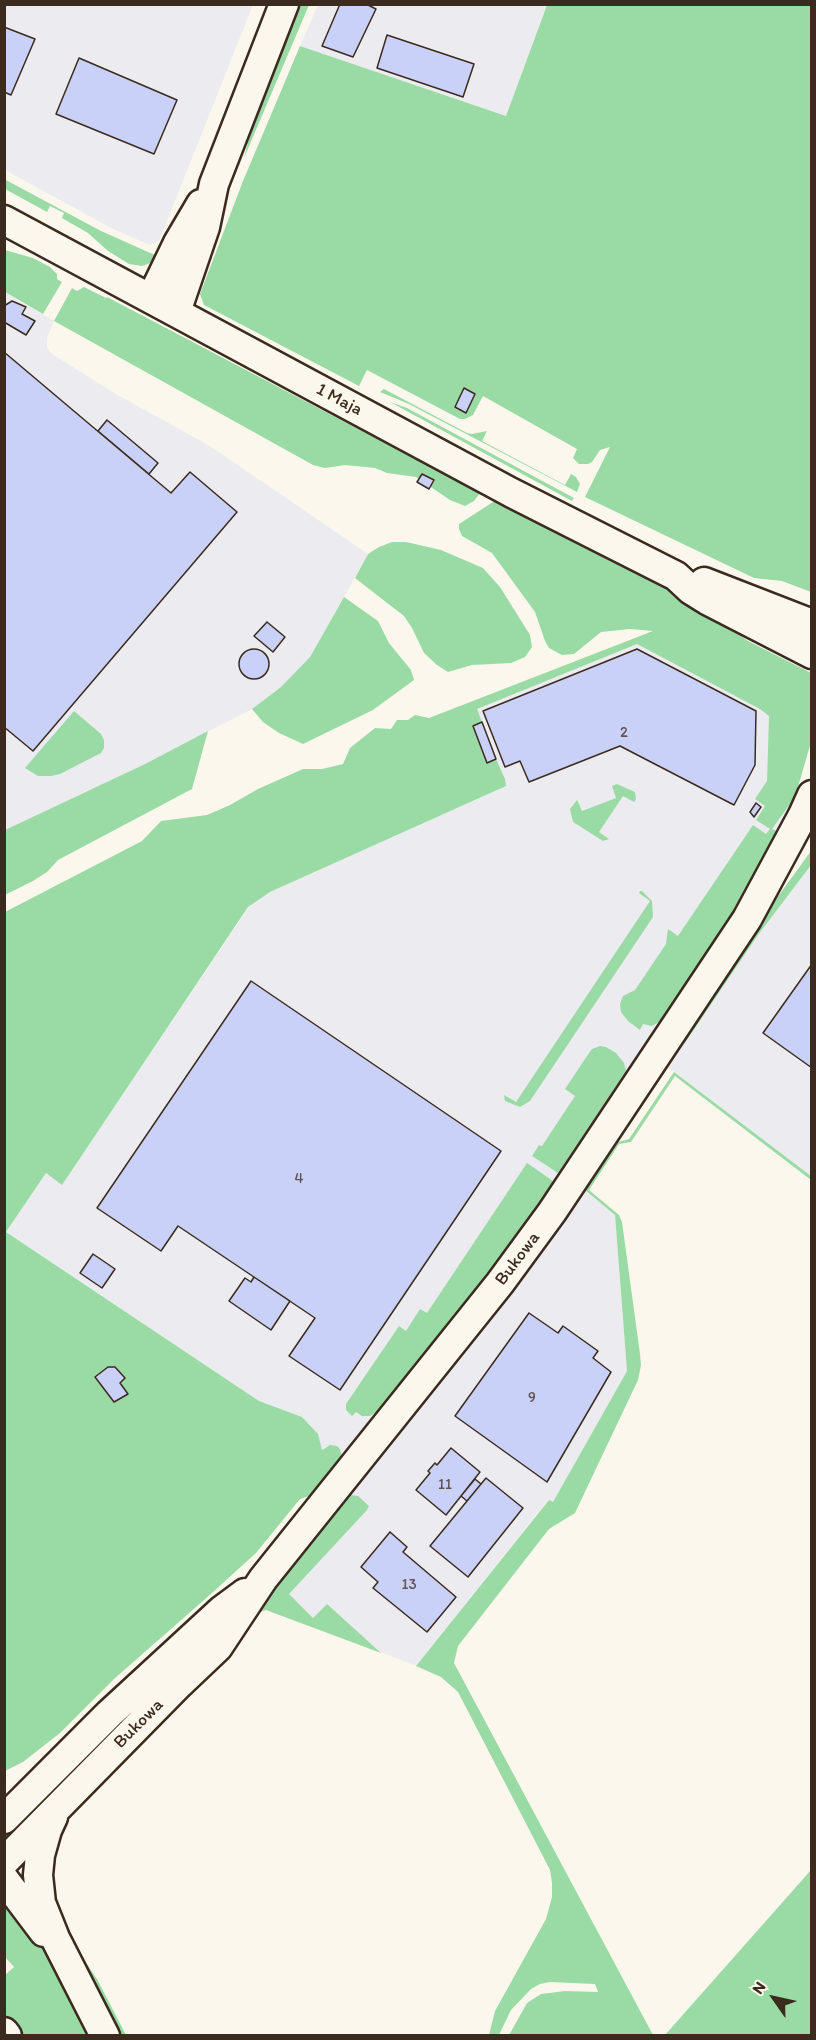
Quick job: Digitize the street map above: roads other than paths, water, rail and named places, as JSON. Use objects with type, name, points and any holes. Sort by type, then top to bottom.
[{"type":"street","points":[[151,299],[178,243],[214,184],[284,4]]},
{"type":"street","points":[[176,312],[206,227],[214,184]]},
{"type":"street","name":"1 Maja","points":[[4,220],[512,493],[676,576],[691,590],[707,600],[808,647]]},
{"type":"street","name":"Bukowa","points":[[4,1862],[178,1684],[218,1647],[263,1579],[461,1334],[538,1233],[747,919],[812,795]]},
{"type":"street","name":"Bukowa","points":[[747,919],[812,839]]},
{"type":"street","name":"Bukowa","points":[[4,1819],[174,1653],[222,1610],[263,1579]]},
{"type":"street","points":[[4,1796],[36,1787]]},
{"type":"street","points":[[70,1794],[47,1830],[40,1855],[39,1891],[45,1915],[105,2036]]},
{"type":"street","points":[[4,1879],[73,1972]]}]
